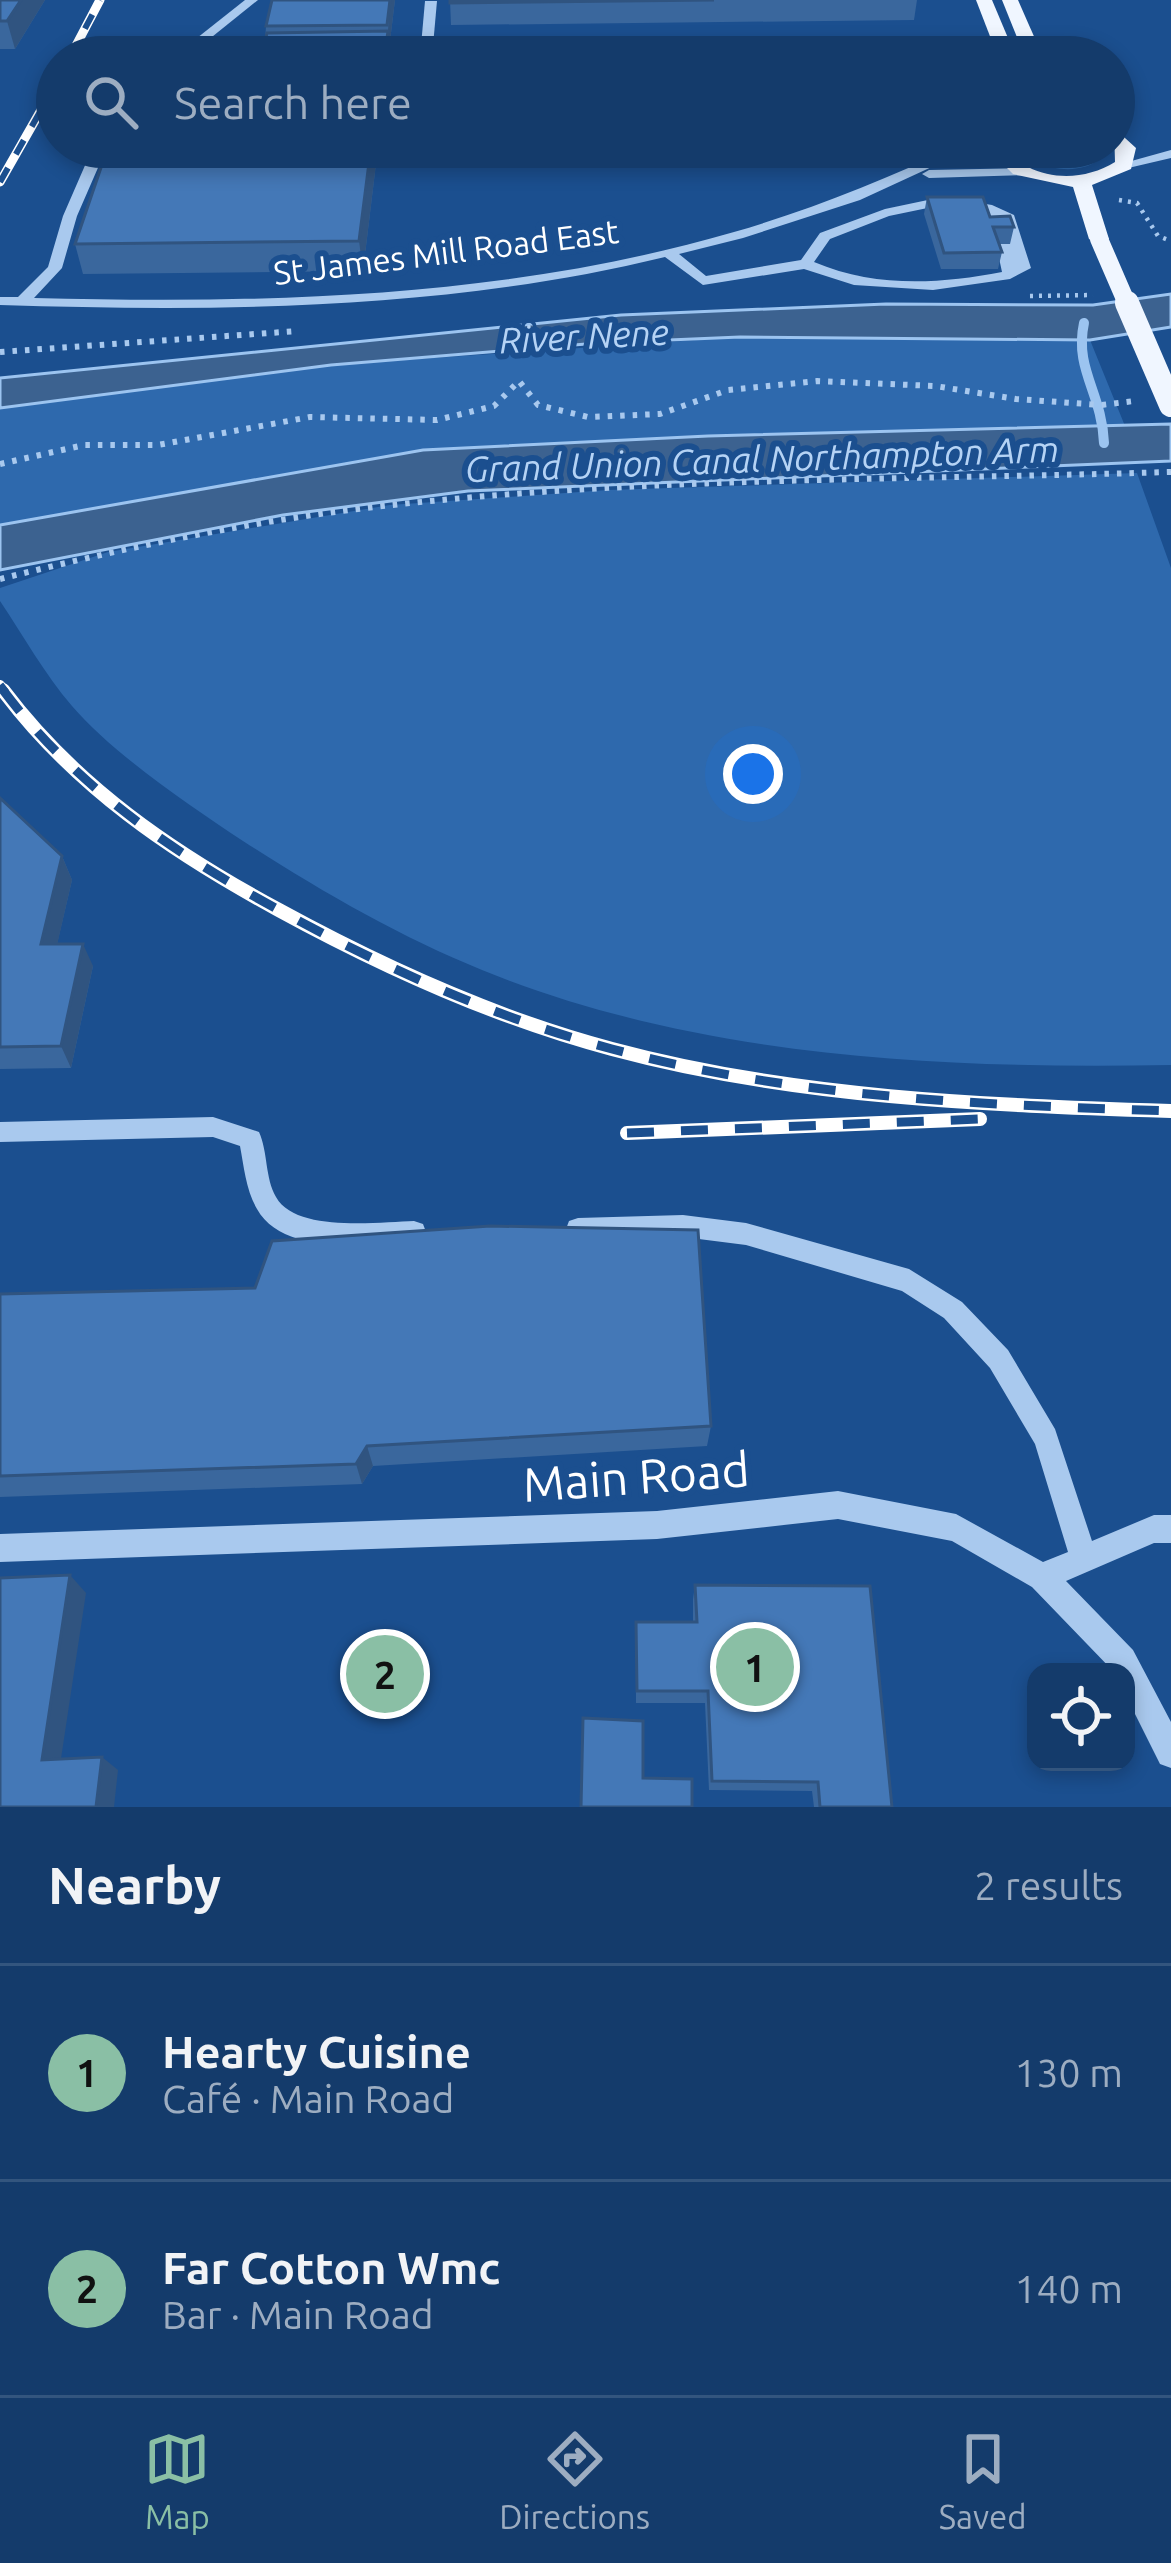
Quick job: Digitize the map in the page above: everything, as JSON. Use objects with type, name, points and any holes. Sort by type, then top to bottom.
[{"type":"main road","points":[[984,0],[999,36]]},
{"type":"main road","points":[[1010,0],[1025,36]]},
{"type":"main road","points":[[1018,168],[1084,188],[1119,168]]},
{"type":"main road","points":[[1084,188],[1162,402]]},
{"type":"street","points":[[206,36],[253,0]]},
{"type":"street","points":[[428,36],[431,1]]},
{"type":"street","points":[[1135,162],[1171,154]]},
{"type":"street","points":[[21,302],[56,268],[70,216],[91,168]]},
{"type":"street","name":"St James Mill Road East","points":[[0,301],[153,308],[325,301],[579,272],[786,220],[918,168]]},
{"type":"street","name":"St James Mill Road East","points":[[887,181],[952,170],[1024,172]]},
{"type":"street","points":[[669,253],[704,281],[806,264],[845,283],[962,282],[1010,275],[1024,268],[1023,252],[1009,218],[987,208],[942,201],[885,213],[825,236],[806,264]]},
{"type":"street","points":[[987,208],[1010,275]]},
{"type":"street","points":[[0,1132],[235,1130],[251,1138],[267,1207],[282,1224],[337,1234],[430,1232]]},
{"type":"street","points":[[545,1229],[683,1226],[746,1234],[909,1281],[952,1310],[999,1359],[1046,1438],[1084,1559]]},
{"type":"street","name":"Main Road","points":[[0,1548],[657,1526],[838,1505],[956,1528],[1042,1577],[1123,1660],[1171,1753]]},
{"type":"street","points":[[1042,1577],[1154,1529],[1171,1529]]},
{"type":"path","points":[[1084,188],[1138,203],[1158,236],[1171,241]]},
{"type":"path","points":[[0,352],[298,332]]},
{"type":"path","points":[[0,464],[84,445],[158,445],[310,417],[436,420],[494,406],[520,381],[538,405],[588,417],[659,413],[728,391],[817,381],[935,386],[1016,399],[1102,405],[1162,402]]},
{"type":"path","points":[[0,579],[108,552],[390,505],[586,491],[1171,472]]},
{"type":"shaded area","points":[[740,337],[1090,340],[1125,426],[708,436],[423,450],[0,525],[0,408],[331,365]]},
{"type":"shaded area","points":[[1137,473],[1171,568],[1171,1065],[996,1064],[821,1052],[649,1023],[564,1000],[482,970],[330,894],[153,778],[72,706],[0,601],[0,588],[108,552],[390,505],[608,490]]},
{"type":"water","name":"River Nene","points":[[1171,294],[1171,327],[1090,340],[740,337],[598,343],[331,365],[0,408],[0,378],[621,315],[886,304],[1093,305]]},
{"type":"water","name":"Grand Union Canal Northampton Arm","points":[[1171,424],[1171,461],[468,491],[283,515],[0,570],[0,525],[423,450],[708,436]]},
{"type":"building","points":[[0,0],[21,0],[7,21],[0,21]]},
{"type":"building","points":[[272,0],[390,0],[387,25],[266,26]]},
{"type":"building","points":[[450,0],[714,0],[450,3]]},
{"type":"building","points":[[388,31],[387,36],[267,33]]},
{"type":"building","points":[[101,168],[368,168],[359,241],[75,244]]},
{"type":"building","points":[[927,197],[983,197],[990,217],[1010,216],[1014,227],[993,227],[1002,252],[944,253]]},
{"type":"building","points":[[0,798],[62,856],[41,944],[83,944],[61,1046],[0,1047]]},
{"type":"building","points":[[490,1226],[698,1230],[711,1426],[367,1446],[356,1464],[0,1476],[0,1294],[255,1288],[272,1241]]},
{"type":"building","points":[[70,1575],[42,1760],[102,1757],[96,1807],[0,1807],[0,1578]]},
{"type":"building","points":[[695,1585],[870,1586],[892,1807],[820,1807],[818,1782],[712,1781],[708,1691],[637,1691],[636,1622],[697,1622]]},
{"type":"building","points":[[583,1718],[643,1721],[643,1778],[692,1779],[692,1807],[581,1807]]},
{"type":"waterway","points":[[1084,323],[1085,368],[1104,443]]},
{"type":"railway","points":[[81,36],[100,0]]},
{"type":"railway","points":[[0,182],[36,119]]},
{"type":"railway","points":[[0,685],[6,693]]},
{"type":"railway","points":[[3,690],[94,787],[200,864],[358,951],[525,1022],[681,1065],[820,1089],[960,1102],[1171,1111]]},
{"type":"railway","points":[[627,1133],[980,1119]]},
{"type":"place","name":"Hearty Cuisine","points":[[755,1667]]},
{"type":"place","name":"Far Cotton Wmc","points":[[385,1674]]}]
